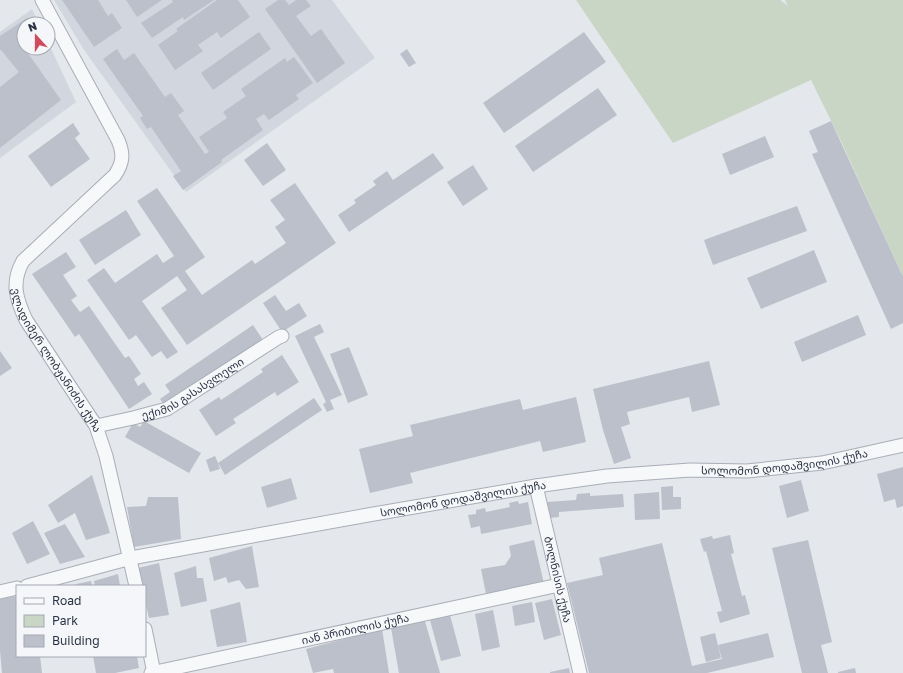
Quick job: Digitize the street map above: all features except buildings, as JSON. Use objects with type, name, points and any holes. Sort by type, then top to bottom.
[{"type":"street","name":"ვლადიმერ ლობჟანიძის ქუჩა","points":[[42,0],[118,140],[122,150],[121,166],[115,175],[23,261],[17,271],[15,284],[18,304],[26,320],[96,426],[106,456],[131,558],[136,585]]},
{"type":"street","name":"ექიმის გასასვლელი","points":[[96,426],[167,409],[282,336]]},
{"type":"street","name":"სოლომონ დოდაშვილის ქუჩა","points":[[31,585],[131,558],[536,486],[606,476],[690,470],[747,471],[822,463],[903,445]]},
{"type":"street","name":"ბოლნისის ქუჩა","points":[[536,486],[580,673]]},
{"type":"street","name":"იან პრიბილის ქუჩა","points":[[153,673],[559,585]]},
{"type":"street","points":[[0,592],[16,588]]},
{"type":"street","points":[[146,634],[153,673]]},
{"type":"shaded area","points":[[54,0],[332,0],[375,58],[186,192],[84,50]]},
{"type":"shaded area","points":[[32,9],[35,16],[22,16]]},
{"type":"shaded area","points":[[16,20],[16,56],[55,56],[76,102],[0,158],[1,50],[0,32]]},
{"type":"green space","points":[[576,0],[780,0],[788,6],[785,0],[903,0],[903,277],[841,141],[811,80],[673,143]]}]
